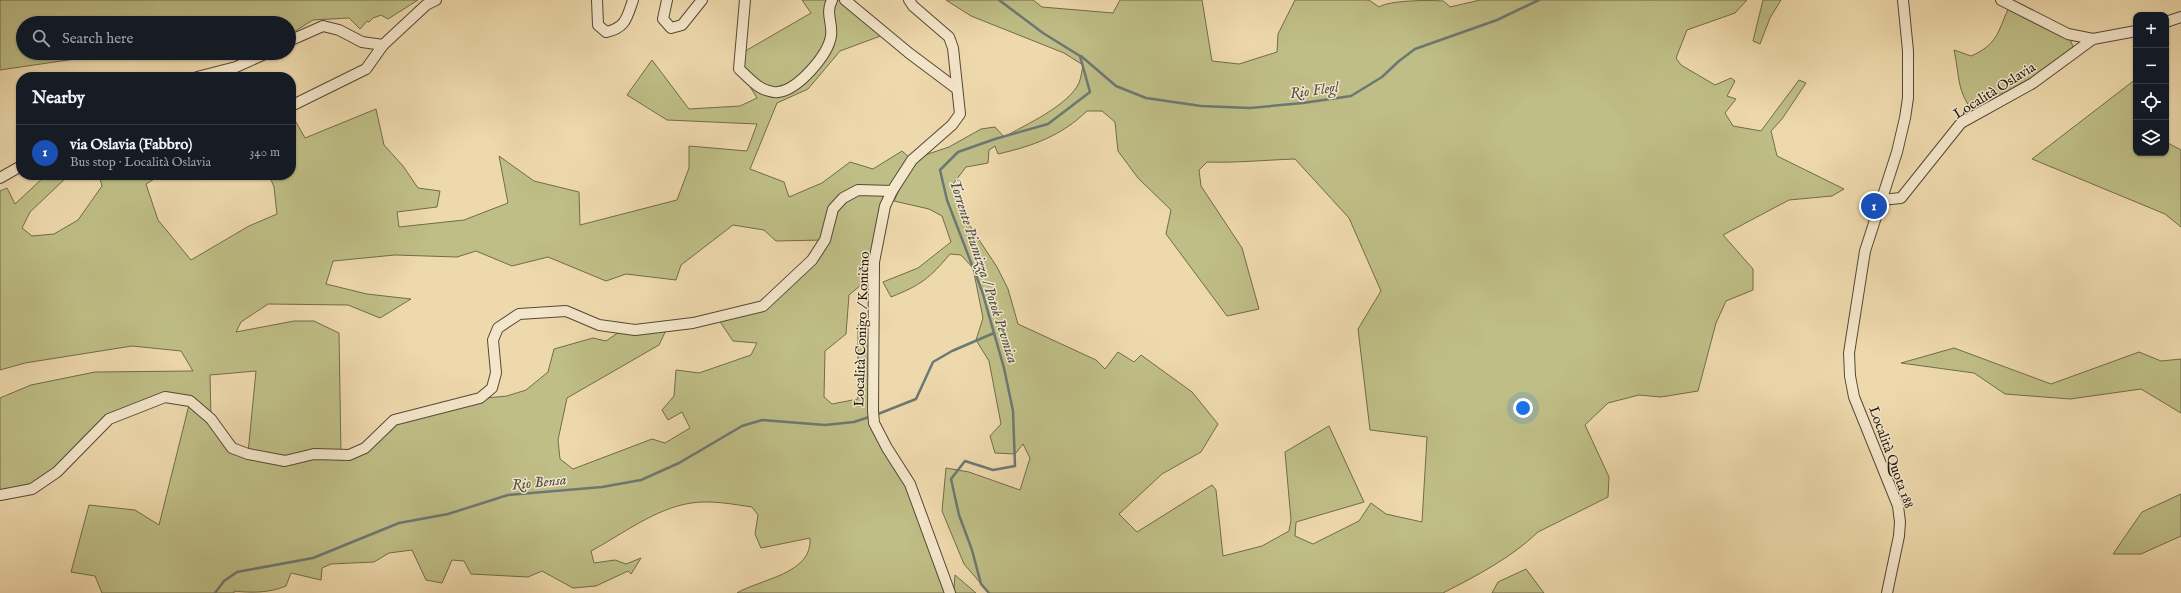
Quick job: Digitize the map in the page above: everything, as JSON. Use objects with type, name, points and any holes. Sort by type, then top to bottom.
[{"type":"street","points":[[296,104],[366,69],[383,45],[426,5],[436,0]]},
{"type":"street","points":[[597,0],[598,25],[606,32],[617,30],[626,20],[633,0]]},
{"type":"street","points":[[667,0],[663,19],[671,28],[682,24],[702,0]]},
{"type":"street","points":[[745,0],[739,70],[764,90],[778,92],[791,88],[816,65],[827,51],[831,35],[828,9],[832,0]]},
{"type":"street","points":[[845,0],[909,53],[957,89]]},
{"type":"street","name":"Località Conigo / Konično","points":[[910,0],[913,6],[949,37],[953,48],[960,114],[952,125],[912,160],[892,191],[885,206],[874,262],[874,423],[887,448],[910,484],[950,593]]},
{"type":"street","points":[[1881,200],[1898,152],[1908,98],[1908,38],[1903,0]]},
{"type":"street","name":"Località Oslavia","points":[[2001,0],[2068,34],[2093,39],[2133,32]]},
{"type":"street","points":[[2169,21],[2181,17]]},
{"type":"street","points":[[296,38],[323,26],[339,30],[362,42],[383,45]]},
{"type":"street","points":[[2068,34],[2075,52]]},
{"type":"street","name":"Località Oslavia","points":[[1881,200],[1901,198],[1961,123],[2033,83],[2093,39]]},
{"type":"street","points":[[216,72],[236,67],[252,60]]},
{"type":"street","points":[[0,178],[16,169]]},
{"type":"street","points":[[0,495],[32,489],[57,472],[109,419],[165,397],[190,401],[211,419],[232,448],[248,454],[286,461],[314,454],[349,455],[365,448],[394,420],[480,398],[492,388],[496,373],[493,340],[498,328],[520,314],[566,312],[599,325],[635,330],[693,323],[763,306],[812,260],[825,240],[833,210],[843,198],[858,190],[892,191]]},
{"type":"street","name":"Località Quota 188","points":[[1881,200],[1864,257],[1849,353],[1851,387],[1893,492],[1898,512],[1899,536],[1887,593]]},
{"type":"shaded area","points":[[0,0],[418,0],[388,19],[381,15],[373,18],[369,22],[367,21],[360,29],[349,18],[313,20],[296,31],[296,16],[16,16],[16,60],[68,60],[0,70]]},
{"type":"shaded area","points":[[802,0],[845,0],[886,34],[840,51],[808,89],[777,103],[750,169],[784,182],[789,197],[822,183],[850,162],[873,169],[902,151],[912,160],[892,191],[874,274],[849,295],[846,334],[825,351],[824,397],[832,404],[858,399],[858,325],[873,323],[873,411],[910,484],[950,593],[737,593],[794,568],[803,560],[809,550],[810,538],[761,548],[755,534],[758,515],[752,507],[706,502],[677,506],[652,516],[591,551],[594,563],[615,560],[626,564],[641,558],[631,574],[628,571],[596,586],[573,588],[542,571],[528,577],[471,574],[464,561],[452,560],[442,583],[426,580],[412,550],[389,553],[374,562],[331,564],[322,568],[321,580],[291,573],[286,586],[267,591],[234,591],[234,593],[102,593],[95,576],[71,572],[89,505],[135,510],[159,525],[190,401],[165,397],[109,419],[32,489],[0,495],[0,398],[31,385],[95,372],[193,371],[181,351],[132,346],[25,363],[0,370],[0,191],[7,188],[15,204],[41,180],[64,180],[30,212],[22,228],[32,236],[54,234],[78,220],[102,186],[100,180],[153,180],[146,184],[158,220],[191,260],[249,226],[277,214],[274,187],[271,180],[296,180],[296,122],[305,138],[376,109],[384,145],[403,166],[418,188],[440,191],[437,207],[397,212],[399,227],[464,220],[508,203],[499,156],[534,181],[579,192],[580,225],[677,200],[689,168],[689,146],[747,151],[757,124],[667,120],[627,95],[652,60],[689,109],[740,106],[757,98],[739,69],[740,54],[811,13]],"holes":[[[733,225],[764,230],[776,241],[824,240],[763,306],[717,317],[733,341],[757,343],[751,355],[699,373],[676,370],[674,396],[662,410],[668,420],[682,412],[690,428],[665,443],[652,439],[573,469],[560,459],[558,440],[567,398],[659,345],[668,326],[625,328],[606,341],[593,338],[554,349],[548,372],[526,390],[507,396],[475,399],[394,420],[349,455],[341,456],[339,333],[314,321],[294,321],[236,332],[241,322],[268,304],[348,305],[380,318],[411,299],[367,294],[326,284],[333,261],[395,255],[457,257],[476,251],[512,266],[548,257],[606,281],[626,274],[676,280],[681,265]],[[256,371],[248,453],[232,448],[211,419],[210,375]]]},
{"type":"shaded area","points":[[946,0],[1033,0],[1042,7],[1113,13],[1120,0],[1202,0],[1212,61],[1239,64],[1277,52],[1278,34],[1295,0],[1369,0],[1379,7],[1401,2],[1443,1],[1450,7],[1480,0],[1747,0],[1735,13],[1687,30],[1676,58],[1681,65],[1715,85],[1731,78],[1735,81],[1727,96],[1736,99],[1725,113],[1733,126],[1761,131],[1799,80],[1806,83],[1782,119],[1771,131],[1777,156],[1844,189],[1832,196],[1789,200],[1723,235],[1753,269],[1753,290],[1726,301],[1716,323],[1698,391],[1661,397],[1639,395],[1608,403],[1585,425],[1609,477],[1608,497],[1538,532],[1505,558],[1443,593],[989,593],[964,564],[942,511],[946,468],[969,472],[1020,490],[1030,458],[1023,444],[1015,454],[995,453],[990,436],[1001,424],[989,361],[976,340],[983,318],[973,268],[961,255],[950,254],[937,269],[924,280],[901,293],[891,297],[883,282],[918,268],[951,242],[942,216],[929,209],[894,201],[907,173],[922,156],[949,147],[981,129],[995,127],[1004,137],[1034,121],[1056,107],[1073,91],[1079,83],[1083,65],[1064,53],[971,16]],"holes":[[[1087,111],[1102,111],[1115,122],[1118,151],[1138,178],[1171,210],[1166,234],[1227,316],[1259,309],[1242,248],[1201,186],[1199,170],[1207,162],[1295,159],[1349,218],[1381,291],[1358,329],[1370,430],[1427,437],[1422,522],[1386,514],[1371,503],[1359,521],[1313,544],[1295,536],[1296,522],[1364,502],[1329,426],[1285,452],[1291,520],[1289,531],[1262,546],[1223,556],[1216,490],[1212,485],[1137,532],[1119,514],[1162,474],[1201,452],[1218,424],[1192,392],[1141,355],[1134,362],[1118,352],[1105,369],[1096,360],[1018,324],[1008,289],[997,267],[964,217],[953,184],[966,167],[988,163],[989,150],[995,146],[998,154],[1023,147],[1046,139],[1057,133],[1077,120]]]},
{"type":"shaded area","points":[[1763,0],[1781,0],[1770,18],[1760,44],[1753,41]]},
{"type":"shaded area","points":[[2010,5],[2068,34],[2075,52],[1976,115],[1965,99],[1962,91],[1954,50],[1971,56],[1987,46],[2000,29]]},
{"type":"shaded area","points":[[2133,81],[2133,156],[2169,156],[2169,144],[2181,150],[2181,227],[2165,214],[2032,159]]},
{"type":"shaded area","points":[[1954,348],[2051,384],[2139,352],[2161,361],[2181,359],[2181,413],[2141,389],[2070,399],[2005,394],[1974,373],[1901,363]]},
{"type":"shaded area","points":[[2181,494],[2181,536],[2141,554],[2113,554],[2142,512]]},
{"type":"shaded area","points":[[1526,569],[1544,593],[1492,593],[1498,582]]},
{"type":"shaded area","points":[[955,575],[976,593],[956,593],[954,589]]},
{"type":"waterway","name":"Torrente Piumizza / Potok Pevmica","points":[[989,593],[981,584],[972,550],[959,515],[951,479],[965,461],[993,470],[1015,466],[1013,411],[1004,368],[982,291],[947,200],[940,170],[958,152],[995,139],[1048,124],[1090,92],[1080,56],[1043,33],[999,0]]},
{"type":"waterway","name":"Rio Flegl","points":[[1081,56],[1116,86],[1146,98],[1201,106],[1250,108],[1303,103],[1351,96],[1382,77],[1399,61],[1415,49],[1497,20],[1539,0]]},
{"type":"waterway","name":"Rio Bensa","points":[[878,414],[916,399],[933,362],[952,351],[994,333]]},
{"type":"waterway","name":"Rio Bensa","points":[[215,593],[224,581],[237,572],[313,558],[399,523],[448,514],[508,495],[602,487],[641,480],[679,463],[742,426],[762,420],[825,425],[854,422],[869,417]]},
{"type":"place","name":"via Oslavia (Fabbro)","points":[[1874,206]]}]
